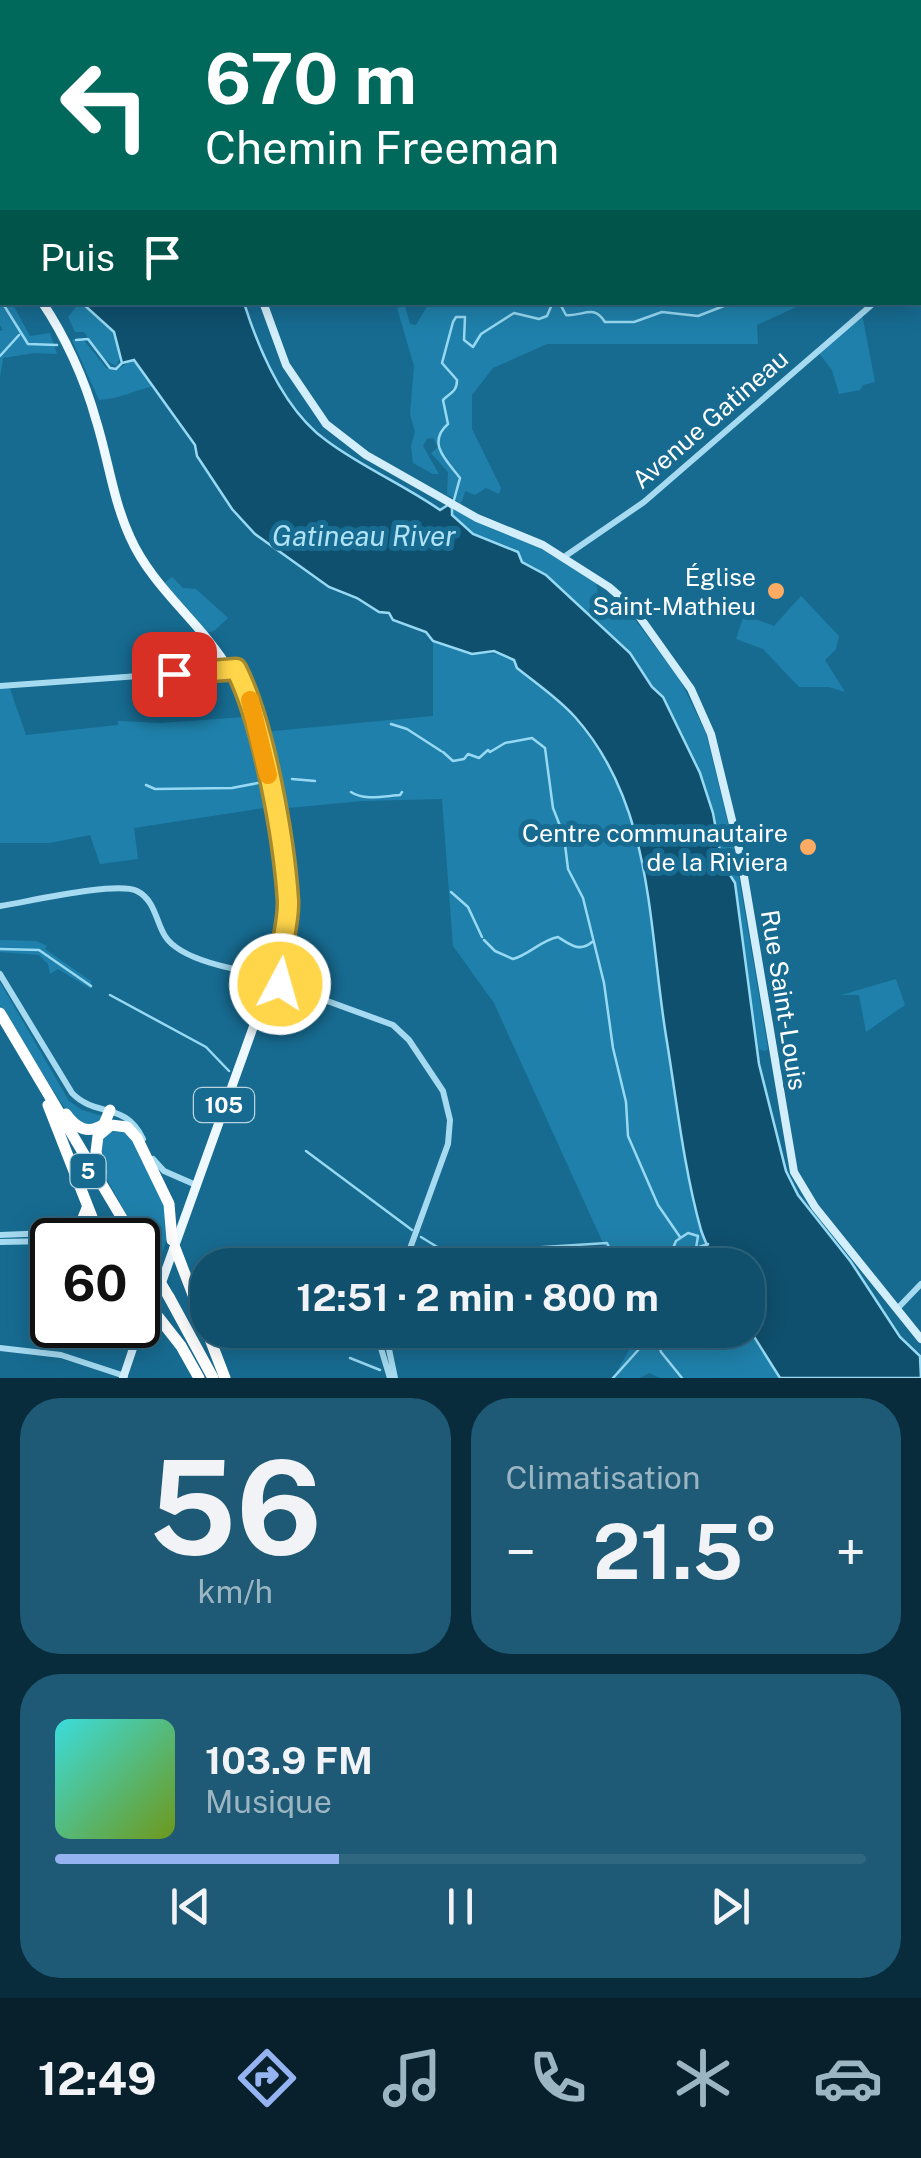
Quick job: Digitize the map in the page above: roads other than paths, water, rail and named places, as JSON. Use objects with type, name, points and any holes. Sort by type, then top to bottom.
[{"type":"highway","name":"5","points":[[0,1013],[121,1218]]},
{"type":"highway","name":"5","points":[[0,1023],[119,1218]]},
{"type":"highway","points":[[36,1073],[81,1128],[99,1127],[110,1110]]},
{"type":"highway","points":[[46,1101],[92,1218]]},
{"type":"highway","points":[[114,1204],[95,1147],[101,1132],[116,1124],[135,1135],[168,1200],[174,1244],[225,1378]]},
{"type":"highway","points":[[83,1218],[88,1208]]},
{"type":"highway","name":"5","points":[[160,1288],[206,1378]]},
{"type":"highway","points":[[160,1318],[206,1378]]},
{"type":"main road","name":"105","points":[[44,305],[92,405],[132,541],[152,576],[232,669],[248,694],[259,732],[288,916],[279,977],[254,1025]]},
{"type":"main road","name":"Rue Saint-Louis","points":[[264,305],[286,365],[326,424],[366,455],[482,520],[533,540],[609,587],[634,609],[687,682],[704,715],[742,863],[794,1172],[815,1207],[921,1339]]},
{"type":"main road","name":"105","points":[[160,1279],[254,1025],[262,979],[280,944],[283,902],[261,762],[232,669]]},
{"type":"main road","points":[[274,991],[267,992],[262,979],[279,977]]},
{"type":"main road","name":"105","points":[[160,1279],[174,1244]]},
{"type":"main road","points":[[124,1377],[135,1348]]},
{"type":"main road","points":[[131,1358],[136,1348]]},
{"type":"street","name":"Avenue Gatineau","points":[[564,557],[644,502],[873,305]]},
{"type":"street","points":[[0,686],[232,669]]},
{"type":"street","points":[[0,906],[112,889],[135,890],[149,902],[164,936],[174,946],[262,979]]},
{"type":"street","points":[[0,974],[72,1093],[84,1103],[133,1122],[159,1168],[196,1185]]},
{"type":"street","points":[[279,977],[318,998]]},
{"type":"street","points":[[274,991],[318,998],[380,1018],[396,1028],[436,1079],[447,1101],[448,1144],[410,1248]]},
{"type":"street","points":[[0,1238],[30,1237]]},
{"type":"street","points":[[0,1238],[30,1239]]},
{"type":"street","points":[[900,1311],[921,1284]]},
{"type":"street","points":[[0,1348],[61,1355],[124,1377]]},
{"type":"street","points":[[385,1348],[392,1378]]},
{"type":"water","name":"Gatineau River","points":[[84,305],[245,305],[275,378],[312,428],[340,450],[440,510],[448,505],[452,515],[473,534],[518,552],[522,562],[546,575],[630,653],[663,697],[700,773],[713,813],[722,862],[735,883],[759,1064],[786,1171],[798,1195],[851,1262],[900,1337],[920,1356],[921,1378],[780,1378],[761,1348],[765,1348],[765,1248],[708,1248],[685,1160],[651,914],[634,830],[601,752],[575,717],[517,668],[514,660],[494,651],[472,654],[433,641],[426,632],[393,620],[389,613],[379,612],[329,587],[255,534],[232,509],[197,456],[195,445],[134,360],[122,363],[114,332]]},
{"type":"waterway","points":[[4,305],[28,344],[57,345]]},
{"type":"waterway","points":[[454,500],[460,478],[439,445],[448,424],[443,400],[457,384],[442,363],[453,322],[456,317],[465,317],[464,340],[473,347],[481,334],[514,313],[539,319],[547,316],[552,305]]},
{"type":"waterway","points":[[561,305],[566,315],[592,312],[605,322],[634,322],[662,312],[698,316],[726,305]]},
{"type":"waterway","points":[[0,356],[19,335]]},
{"type":"waterway","points":[[76,340],[88,339],[110,368],[121,364]]},
{"type":"waterway","points":[[391,724],[407,729],[441,751]]},
{"type":"waterway","points":[[443,752],[453,761],[468,754],[479,758],[505,743],[532,738],[545,748],[553,808],[564,836],[568,869],[583,898],[604,983],[626,1102],[628,1136],[658,1205],[680,1237]]},
{"type":"waterway","points":[[292,779],[315,781]]},
{"type":"waterway","points":[[146,785],[155,789],[232,788],[258,783]]},
{"type":"waterway","points":[[351,792],[375,797],[402,792]]},
{"type":"waterway","points":[[451,892],[468,907],[482,937]]},
{"type":"waterway","points":[[484,940],[495,951],[513,959],[558,937],[579,947],[592,942]]},
{"type":"waterway","points":[[0,949],[39,950],[91,986]]},
{"type":"waterway","points":[[110,995],[206,1047],[229,1071]]},
{"type":"waterway","points":[[306,1151],[412,1230]]},
{"type":"waterway","points":[[673,1248],[688,1233],[698,1236],[696,1248]]},
{"type":"waterway","points":[[421,1237],[439,1248]]},
{"type":"waterway","points":[[528,1248],[607,1243],[610,1248]]},
{"type":"waterway","points":[[696,1248],[708,1244]]},
{"type":"waterway","points":[[613,1378],[649,1338],[658,1341],[661,1352],[682,1378]]},
{"type":"waterway","points":[[350,1358],[380,1370]]},
{"type":"place","name":"Église Saint-Mathieu","points":[[776,591]]},
{"type":"place","name":"Centre communautaire de la Riviera","points":[[808,847]]}]
